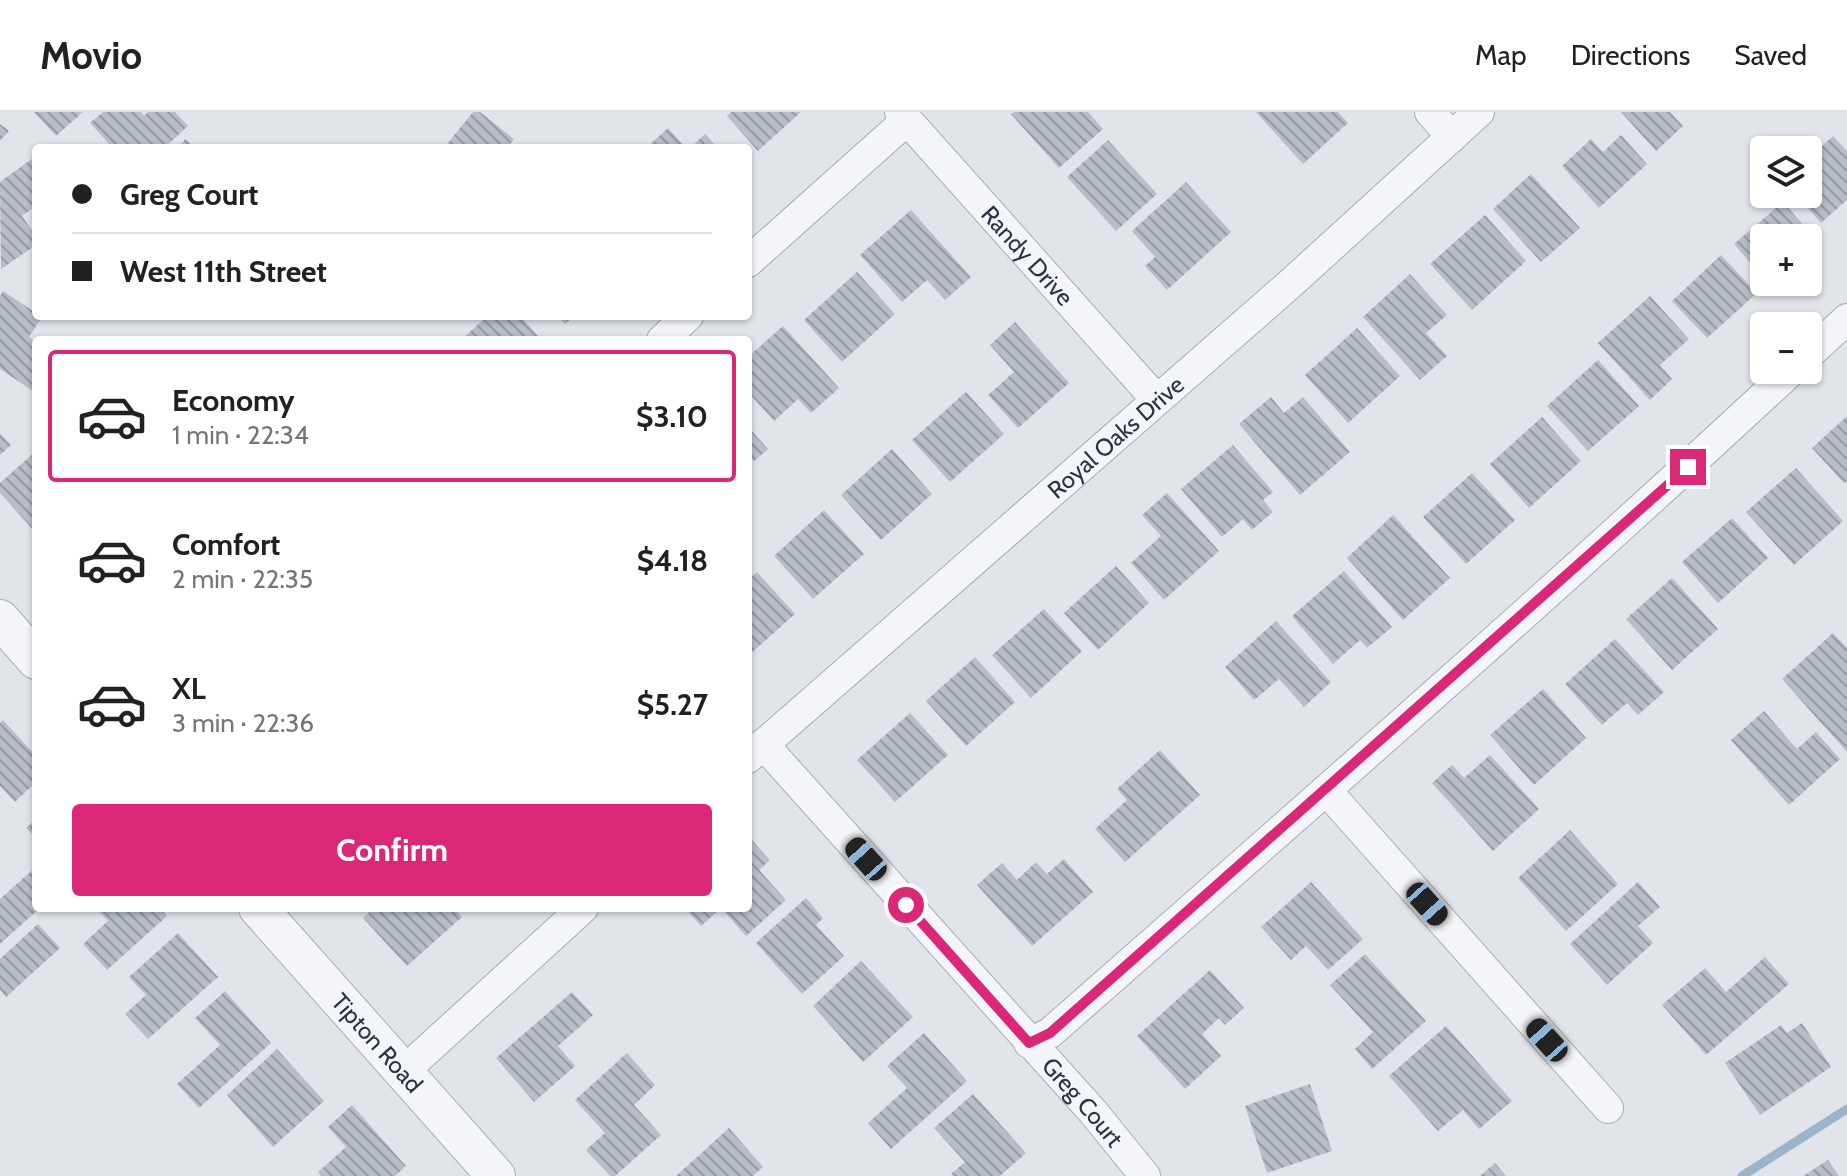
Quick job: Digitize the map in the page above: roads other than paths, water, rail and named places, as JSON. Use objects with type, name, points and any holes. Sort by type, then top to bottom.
[{"type":"street","points":[[1430,112],[1452,137]]},
{"type":"street","name":"Royal Oaks Drive","points":[[756,751],[1290,284],[1479,112]]},
{"type":"street","points":[[752,258],[904,116]]},
{"type":"street","name":"Randy Drive","points":[[904,116],[1156,399]]},
{"type":"street","points":[[1822,342],[1847,319]]},
{"type":"street","points":[[666,336],[684,320]]},
{"type":"street","points":[[1029,1043],[1050,1033],[1326,790],[1626,525],[1777,384]]},
{"type":"street","points":[[0,619],[32,655]]},
{"type":"street","name":"Greg Court","points":[[756,751],[1094,1113],[1145,1176]]},
{"type":"street","points":[[1326,790],[1608,1108]]},
{"type":"street","name":"Tipton Road","points":[[262,912],[496,1176]]},
{"type":"street","points":[[403,1072],[579,912]]},
{"type":"waterway","points":[[1742,1176],[1847,1109]]}]
